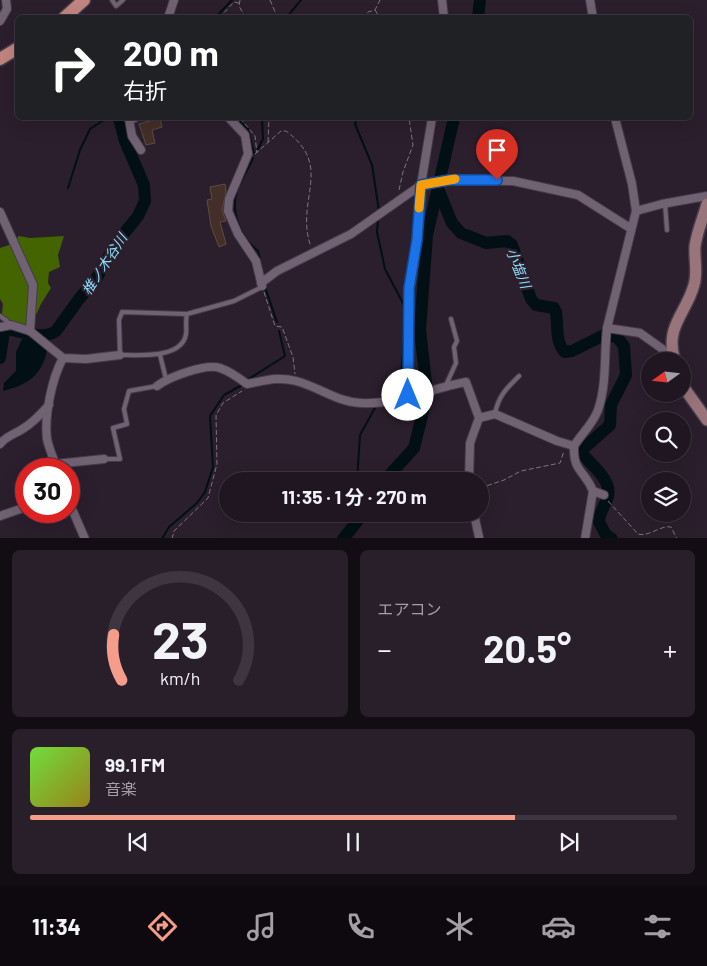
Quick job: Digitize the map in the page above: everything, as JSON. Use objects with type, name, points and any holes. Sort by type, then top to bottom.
[{"type":"main road","points":[[67,15],[84,0]]},
{"type":"main road","points":[[0,59],[15,50]]},
{"type":"main road","points":[[674,352],[672,335],[676,321],[694,287],[696,277],[695,247],[707,204]]},
{"type":"main road","points":[[691,398],[707,420]]},
{"type":"street","points":[[0,21],[7,9],[6,0]]},
{"type":"street","points":[[169,15],[174,0]]},
{"type":"street","points":[[442,0],[444,15]]},
{"type":"street","points":[[590,0],[593,15]]},
{"type":"street","points":[[129,120],[132,136],[141,150]]},
{"type":"street","points":[[230,120],[246,135],[248,144],[247,156],[228,199],[228,210],[238,234],[256,261],[262,285],[277,271],[351,234],[423,184],[449,180],[513,181],[578,194],[630,228]]},
{"type":"street","points":[[410,395],[409,288],[432,120]]},
{"type":"street","points":[[585,538],[593,491],[586,476],[577,469],[574,458],[574,446],[590,426],[598,410],[604,380],[607,332],[630,228],[636,211],[632,184],[616,120]]},
{"type":"street","points":[[636,211],[665,203],[707,196]]},
{"type":"street","points":[[0,212],[33,285],[33,333]]},
{"type":"street","points":[[0,327],[9,325],[33,333],[62,358],[86,359],[120,355]]},
{"type":"street","points":[[607,332],[640,333],[667,352]]},
{"type":"street","points":[[53,458],[47,438],[49,405],[54,373],[62,358]]},
{"type":"street","points":[[157,386],[166,380],[214,367],[225,370],[245,383],[274,378],[296,381],[337,399],[360,403],[380,402],[446,385],[466,382],[479,418],[470,443],[469,472]]},
{"type":"street","points":[[0,444],[5,437],[22,430],[36,420],[49,405]]},
{"type":"street","points":[[479,418],[495,414],[565,444],[574,446]]},
{"type":"street","points":[[80,462],[104,459]]},
{"type":"street","points":[[593,491],[604,495]]},
{"type":"street","points":[[0,516],[15,511]]},
{"type":"street","points":[[475,522],[478,537]]},
{"type":"street","points":[[78,523],[85,538]]},
{"type":"lane","points":[[112,0],[116,6],[123,0]]},
{"type":"lane","points":[[665,203],[668,230]]},
{"type":"lane","points":[[187,314],[186,335],[180,346],[160,355],[120,355],[120,320],[122,312],[187,314],[234,301],[262,285]]},
{"type":"lane","points":[[0,316],[9,325]]},
{"type":"lane","points":[[446,385],[456,364],[454,347],[458,341],[451,319]]},
{"type":"lane","points":[[160,355],[166,380]]},
{"type":"lane","points":[[495,414],[497,402],[504,391],[519,376]]},
{"type":"lane","points":[[104,459],[120,459],[113,428],[127,424],[124,409],[129,391],[157,386]]},
{"type":"path","points":[[270,0],[276,14]]},
{"type":"path","points":[[365,15],[375,10],[380,0]]},
{"type":"path","points":[[221,15],[234,2],[240,1],[245,15]]},
{"type":"path","points":[[375,10],[378,15]]},
{"type":"path","points":[[268,142],[269,120]]},
{"type":"path","points":[[398,201],[403,172],[413,145],[409,120]]},
{"type":"path","points":[[247,156],[258,153],[281,131],[286,131],[304,147],[312,171],[306,205],[308,238],[313,252]]},
{"type":"path","points":[[262,285],[275,326],[282,327],[293,357],[296,381]]},
{"type":"path","points":[[172,538],[174,531],[208,498],[217,464],[216,415],[223,402],[243,391],[245,383]]},
{"type":"path","points":[[489,485],[522,471],[560,463],[565,444]]},
{"type":"path","points":[[609,502],[638,534],[643,535],[671,526],[677,538]]},
{"type":"green space","points":[[19,236],[30,238],[64,236],[58,255],[60,267],[49,272],[48,283],[51,288],[30,328],[12,322],[2,314],[3,304],[0,299],[0,248],[12,244]]},
{"type":"shaded area","points":[[22,339],[34,340],[47,350],[45,359],[32,378],[19,386],[3,391],[4,383],[16,371],[16,352]]},
{"type":"building","points":[[160,120],[162,127],[152,130],[155,143],[146,145],[139,124]]},
{"type":"building","points":[[225,184],[226,192],[222,211],[226,221],[220,222],[226,244],[219,247],[211,226],[207,200],[212,199],[210,187]]},
{"type":"waterway","points":[[218,15],[232,0]]},
{"type":"waterway","points":[[288,15],[301,0]]},
{"type":"waterway","points":[[478,15],[480,0]]},
{"type":"waterway","points":[[68,188],[80,150],[90,129],[104,120]]},
{"type":"waterway","name":"椎ノ木谷川","points":[[0,358],[4,331],[9,329],[39,335],[51,334],[56,331],[96,279],[117,242],[138,216],[145,201],[144,185],[125,141],[120,120]]},
{"type":"waterway","points":[[238,120],[248,129],[254,153]]},
{"type":"waterway","points":[[258,149],[263,139],[262,120]]},
{"type":"waterway","points":[[356,120],[355,124],[372,165],[379,211]]},
{"type":"waterway","points":[[392,472],[414,448],[423,412],[426,383],[420,330],[427,235],[454,120]]},
{"type":"waterway","points":[[253,158],[237,191],[235,207],[238,224],[252,246],[258,251],[262,270]]},
{"type":"waterway","name":"小塩川","points":[[439,191],[452,223],[461,233],[486,243],[507,241],[512,245],[531,299],[536,305],[554,308],[556,312],[558,339],[565,352],[572,351],[604,335],[617,337],[624,346],[626,375],[611,405],[610,425],[583,449],[582,453],[607,484],[608,496],[599,522],[606,535],[610,538]]},
{"type":"waterway","points":[[378,220],[377,232],[385,269],[405,307]]},
{"type":"waterway","points":[[265,287],[277,322]]},
{"type":"waterway","points":[[403,394],[401,377],[405,327]]},
{"type":"waterway","points":[[247,380],[285,356],[279,331]]},
{"type":"waterway","points":[[163,538],[169,527],[197,503],[205,492],[213,467],[210,416],[224,395],[244,384]]},
{"type":"waterway","points":[[358,472],[360,435],[376,406],[396,406],[396,402]]},
{"type":"waterway","points":[[344,538],[357,522]]},
{"type":"slow traffic","points":[[419,208],[421,185],[455,179]]},
{"type":"route","points":[[408,395],[409,288],[417,240],[421,185],[449,180],[497,180]]}]
